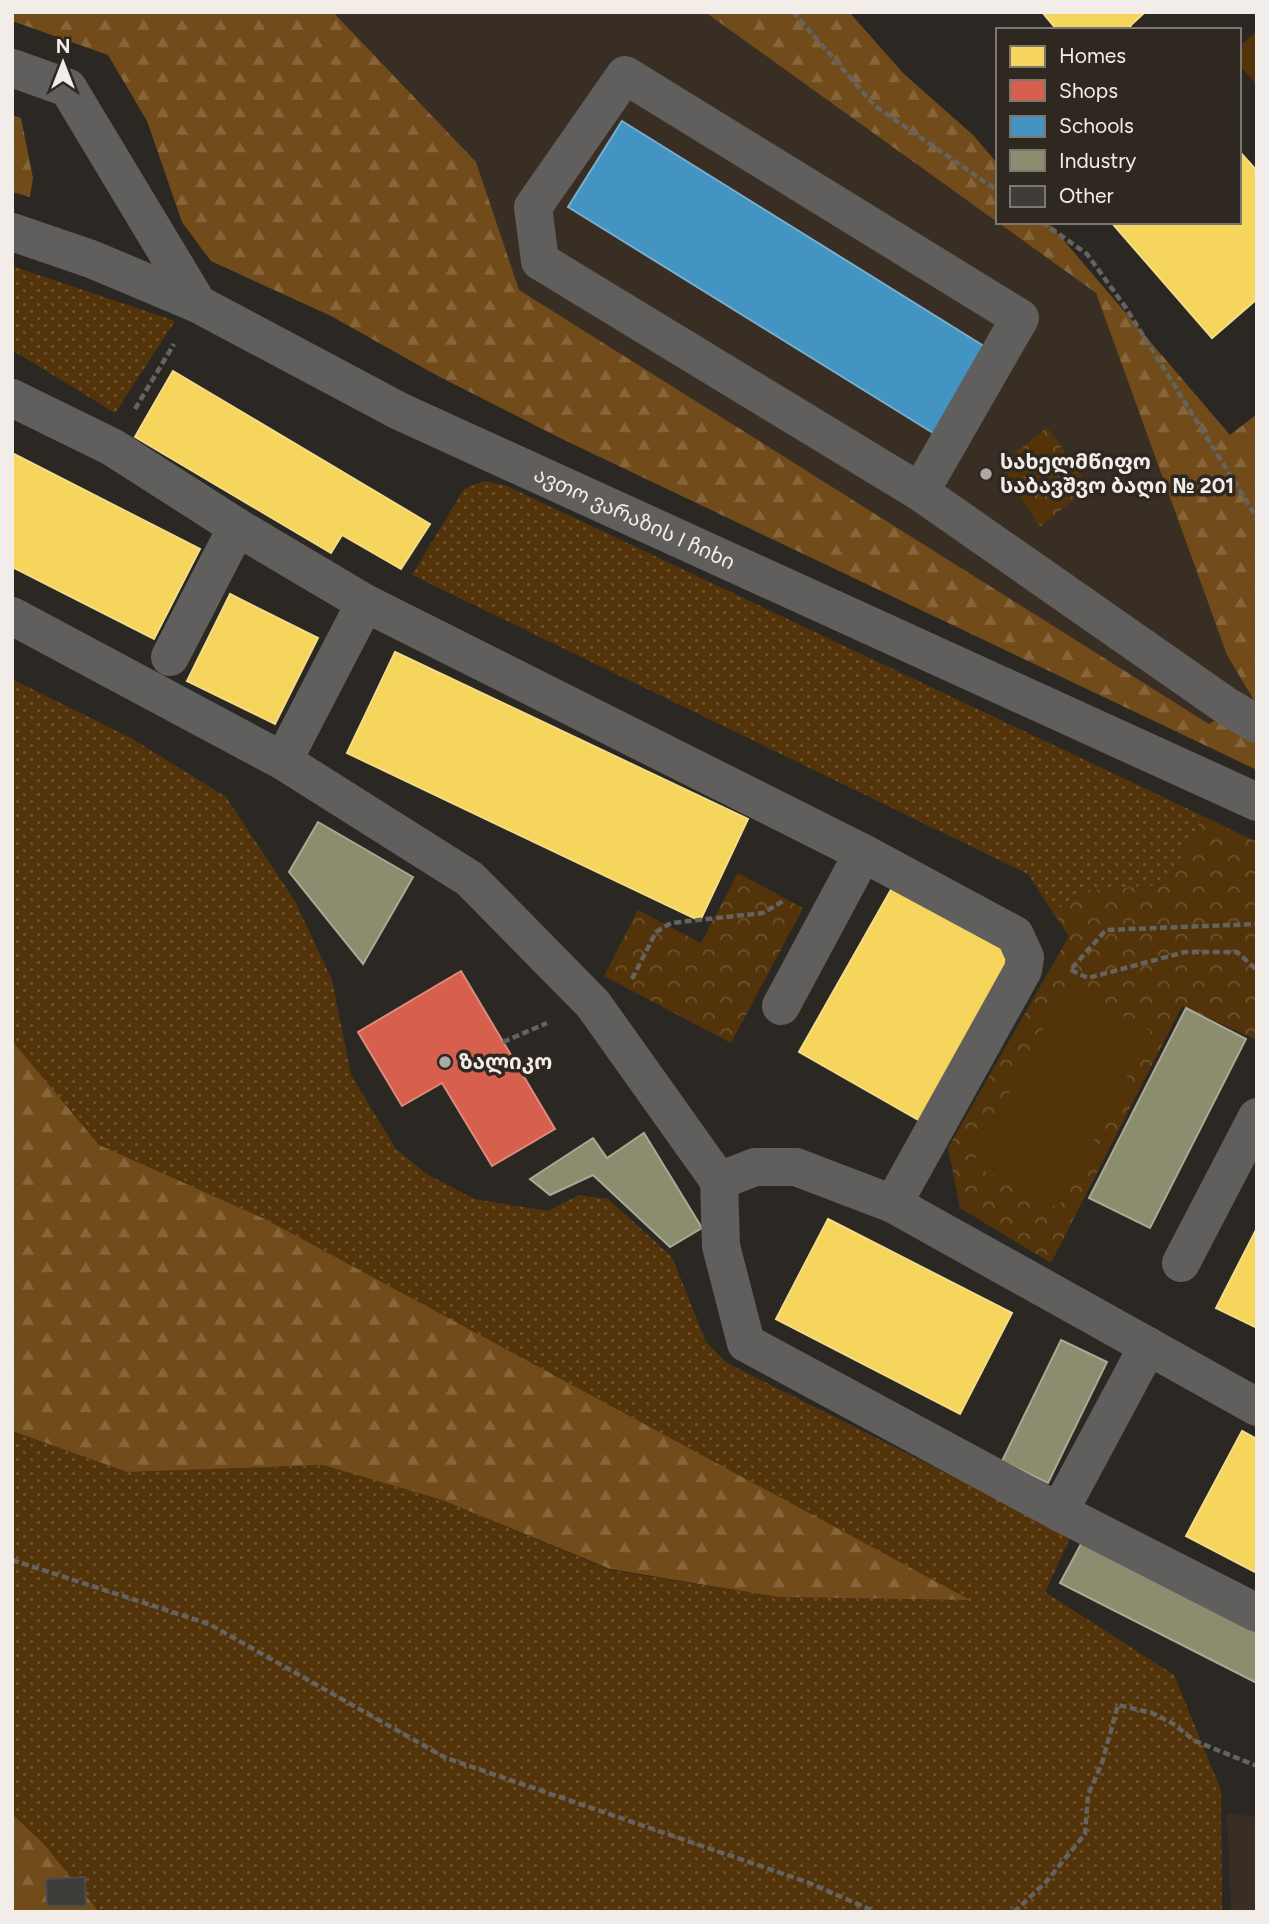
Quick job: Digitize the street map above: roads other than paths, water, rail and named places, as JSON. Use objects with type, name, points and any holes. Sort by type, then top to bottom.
[{"type":"street","points":[[12,68],[68,88],[198,304]]},
{"type":"street","points":[[920,492],[1020,318],[625,75],[533,207],[540,261],[920,492],[1228,708],[1257,724]]},
{"type":"street","name":"ავთო ვარაზის I ჩიხი","points":[[12,232],[91,259],[198,304],[399,411],[1257,802]]},
{"type":"street","points":[[12,398],[112,447],[237,527],[365,603],[863,853],[1016,935],[1025,957],[1023,970],[894,1204]]},
{"type":"street","points":[[170,657],[237,527]]},
{"type":"street","points":[[283,761],[365,603]]},
{"type":"street","points":[[12,616],[283,761],[470,879],[593,1004],[719,1181],[721,1246],[746,1343],[1059,1512],[1257,1614]]},
{"type":"street","points":[[781,1006],[863,853]]},
{"type":"street","points":[[1181,1263],[1257,1117]]},
{"type":"street","points":[[719,1181],[755,1167],[796,1167],[894,1204],[1257,1407]]},
{"type":"street","points":[[1059,1512],[1148,1346]]},
{"type":"place","name":"სახელმწიფო საბავშვო ბაღი № 201","points":[[986,474]]},
{"type":"place","name":"ზალიკო","points":[[445,1062]]}]
